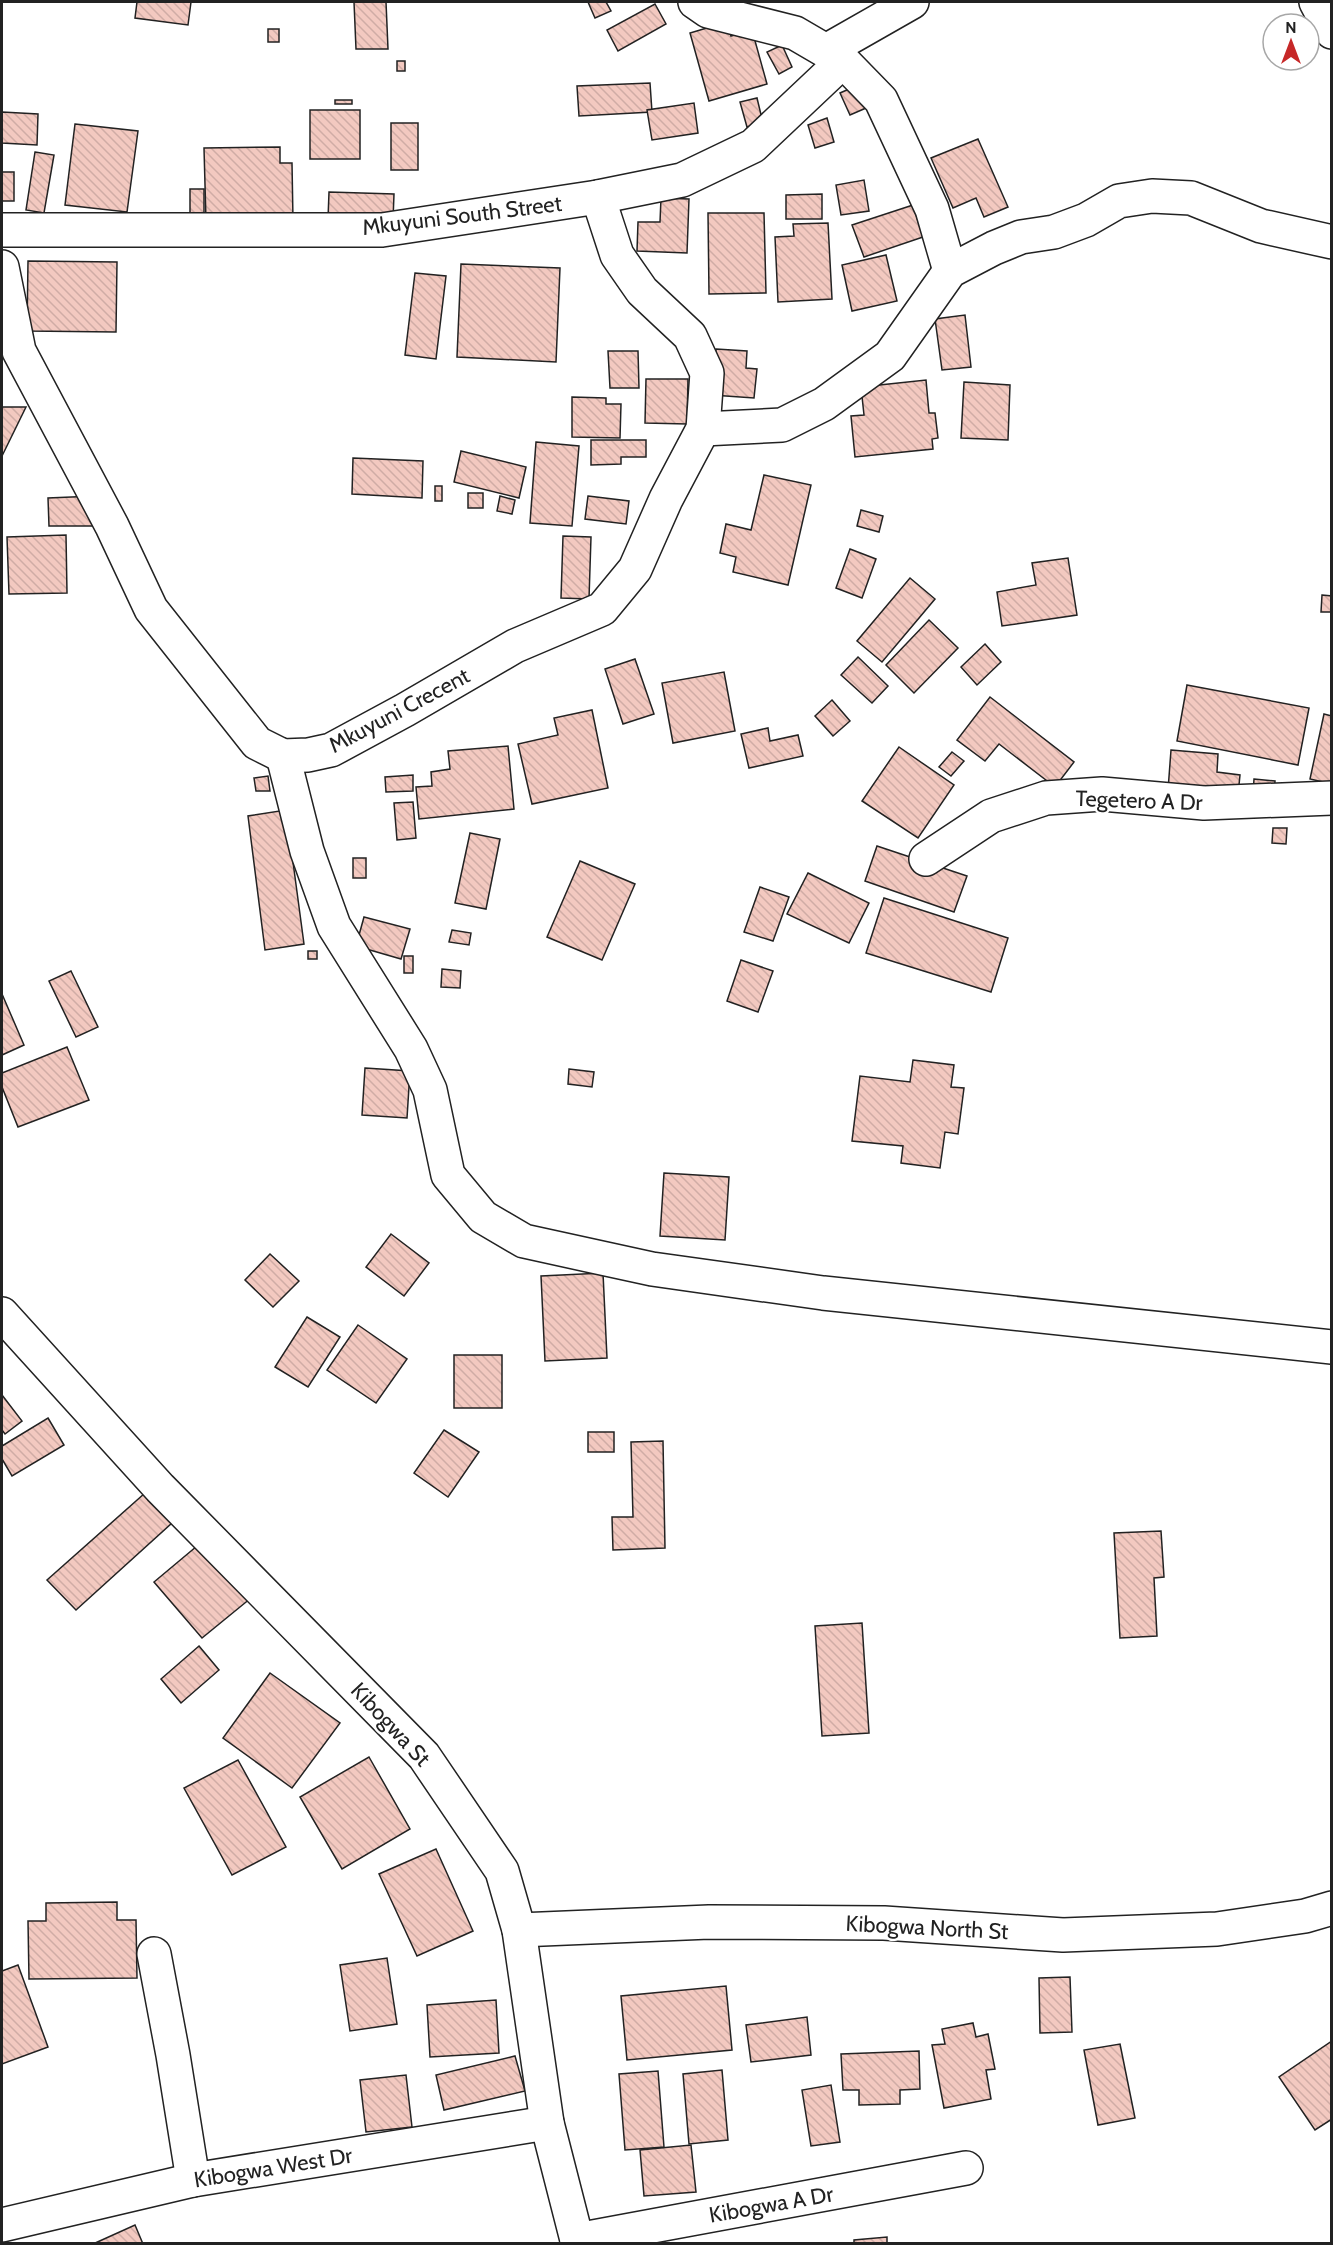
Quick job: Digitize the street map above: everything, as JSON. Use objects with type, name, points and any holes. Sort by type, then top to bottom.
[{"type":"street","points":[[695,2],[708,11],[795,33],[835,56],[881,100],[932,209],[950,271]]},
{"type":"street","name":"Mkuyuni South Street","points":[[2,230],[381,230],[598,197],[682,180],[753,146],[835,56],[912,2]]},
{"type":"street","points":[[1316,2],[1332,32]]},
{"type":"street","points":[[703,429],[782,425],[824,404],[890,356],[950,271],[1021,237],[1054,232],[1086,220],[1119,201],[1152,196],[1191,198],[1261,226],[1332,242]]},
{"type":"street","name":"Mkuyuni Crecent","points":[[283,756],[308,755],[331,750],[515,646],[602,609],[635,569],[666,499],[703,429],[707,373],[690,336],[642,291],[617,255],[598,197]]},
{"type":"street","points":[[2,267],[19,351],[112,526],[151,609],[257,743],[283,756],[307,851],[334,926],[411,1049],[430,1090],[448,1175],[483,1217],[524,1241],[652,1269],[823,1293],[1332,1347]]},
{"type":"street","name":"Tegetero A Dr","points":[[926,859],[991,816],[1046,798],[1102,794],[1204,803],[1332,798]]},
{"type":"street","name":"Kibogwa St","points":[[2,1314],[160,1488],[424,1756],[502,1871],[519,1930],[547,2123],[577,2242]]},
{"type":"street","name":"Kibogwa North St","points":[[519,1930],[709,1922],[884,1923],[1063,1935],[1217,1929],[1305,1916],[1332,1908]]},
{"type":"street","points":[[154,1954],[193,2180]]},
{"type":"street","name":"Kibogwa West Dr","points":[[2,2225],[193,2180],[547,2123]]},
{"type":"street","name":"Kibogwa A Dr","points":[[577,2242],[966,2168]]},
{"type":"building","points":[[137,2],[191,2],[188,25],[135,18]]},
{"type":"building","points":[[354,2],[386,2],[388,49],[356,49]]},
{"type":"building","points":[[588,2],[606,2],[611,11],[595,18]]},
{"type":"building","points":[[655,4],[666,24],[618,51],[607,30]]},
{"type":"building","points":[[727,22],[731,36],[752,30],[767,84],[709,101],[690,33]]},
{"type":"building","points":[[268,29],[279,29],[279,42],[268,42]]},
{"type":"building","points":[[782,45],[792,67],[779,74],[767,52]]},
{"type":"building","points":[[397,61],[405,61],[405,71],[397,71]]},
{"type":"building","points":[[650,83],[652,112],[579,116],[577,86]]},
{"type":"building","points":[[856,86],[866,108],[850,115],[840,93]]},
{"type":"building","points":[[757,98],[763,123],[747,127],[740,102]]},
{"type":"building","points":[[335,100],[352,100],[352,104],[335,104]]},
{"type":"building","points":[[694,103],[698,133],[652,140],[647,110]]},
{"type":"building","points":[[310,110],[360,110],[360,159],[310,159]]},
{"type":"building","points":[[2,112],[38,114],[37,145],[2,143]]},
{"type":"building","points":[[827,118],[834,142],[815,148],[808,125]]},
{"type":"building","points":[[391,123],[418,123],[418,170],[391,170]]},
{"type":"building","points":[[75,124],[138,131],[127,212],[65,205]]},
{"type":"building","points":[[978,139],[1008,207],[984,217],[976,198],[953,208],[931,158]]},
{"type":"building","points":[[280,147],[280,163],[292,163],[293,220],[206,221],[204,148]]},
{"type":"building","points":[[35,152],[54,155],[44,213],[26,210]]},
{"type":"building","points":[[2,172],[14,172],[14,201],[2,201]]},
{"type":"building","points":[[864,180],[869,211],[841,215],[836,185]]},
{"type":"building","points":[[190,189],[204,189],[204,217],[190,217]]},
{"type":"building","points":[[329,192],[394,194],[393,220],[328,219]]},
{"type":"building","points":[[822,194],[822,219],[786,219],[786,195]]},
{"type":"building","points":[[661,198],[689,199],[687,253],[637,251],[638,222],[660,222]]},
{"type":"building","points":[[913,205],[923,237],[864,257],[852,225]]},
{"type":"building","points":[[708,213],[764,213],[766,293],[709,294]]},
{"type":"building","points":[[828,223],[832,299],[778,302],[775,237],[794,236],[793,224]]},
{"type":"building","points":[[886,255],[897,301],[852,311],[842,265]]},
{"type":"building","points":[[28,261],[117,262],[116,332],[27,331]]},
{"type":"building","points":[[461,264],[560,268],[556,362],[457,357]]},
{"type":"building","points":[[415,273],[446,276],[436,359],[405,355]]},
{"type":"building","points":[[965,315],[971,367],[942,370],[935,319]]},
{"type":"building","points":[[716,349],[747,351],[746,368],[757,369],[754,398],[712,395]]},
{"type":"building","points":[[608,351],[638,351],[639,388],[610,388]]},
{"type":"building","points":[[646,379],[688,379],[687,424],[645,423]]},
{"type":"building","points":[[926,380],[929,413],[935,413],[938,438],[932,439],[933,449],[855,457],[851,416],[864,415],[861,387]]},
{"type":"building","points":[[964,382],[1010,385],[1008,440],[961,438]]},
{"type":"building","points":[[572,397],[606,398],[606,404],[621,404],[620,438],[572,437]]},
{"type":"building","points":[[2,407],[26,407],[2,456]]},
{"type":"building","points":[[591,440],[646,440],[646,457],[621,457],[621,464],[591,465]]},
{"type":"building","points":[[536,442],[579,446],[572,526],[530,523]]},
{"type":"building","points":[[461,451],[526,467],[519,498],[454,482]]},
{"type":"building","points":[[353,458],[423,461],[422,498],[352,494]]},
{"type":"building","points":[[764,475],[811,485],[788,585],[733,572],[736,557],[720,553],[726,524],[751,530]]},
{"type":"building","points":[[435,486],[442,486],[442,501],[435,501]]},
{"type":"building","points":[[468,493],[483,493],[483,508],[468,508]]},
{"type":"building","points":[[95,496],[95,526],[49,526],[48,498]]},
{"type":"building","points":[[500,496],[515,500],[512,514],[497,511]]},
{"type":"building","points":[[588,496],[629,501],[626,524],[585,519]]},
{"type":"building","points":[[861,510],[883,516],[879,532],[857,526]]},
{"type":"building","points":[[66,535],[67,593],[9,594],[7,537]]},
{"type":"building","points":[[563,536],[591,537],[589,599],[561,598]]},
{"type":"building","points":[[850,549],[876,559],[862,598],[836,588]]},
{"type":"building","points":[[1068,558],[1077,615],[1002,626],[997,592],[1036,585],[1032,563]]},
{"type":"building","points":[[910,578],[935,599],[882,662],[857,641]]},
{"type":"building","points":[[1322,595],[1332,596],[1332,612],[1321,612]]},
{"type":"building","points":[[929,620],[958,648],[914,693],[886,665]]},
{"type":"building","points":[[985,644],[1001,662],[977,685],[961,667]]},
{"type":"building","points":[[858,657],[888,686],[872,703],[841,675]]},
{"type":"building","points":[[635,659],[654,714],[623,724],[605,669]]},
{"type":"building","points":[[724,672],[735,731],[673,743],[662,683]]},
{"type":"building","points":[[1187,685],[1309,708],[1298,765],[1177,741]]},
{"type":"building","points":[[990,697],[1074,762],[1055,787],[999,744],[985,761],[957,740]]},
{"type":"building","points":[[832,700],[850,721],[833,736],[815,716]]},
{"type":"building","points":[[592,710],[608,788],[532,804],[518,744],[558,735],[554,718]]},
{"type":"building","points":[[1324,714],[1332,716],[1332,784],[1310,779]]},
{"type":"building","points":[[768,728],[770,741],[798,735],[803,756],[749,768],[741,734]]},
{"type":"building","points":[[508,746],[514,809],[419,819],[416,787],[432,786],[431,772],[450,769],[448,751]]},
{"type":"building","points":[[899,747],[954,785],[918,838],[862,801]]},
{"type":"building","points":[[1171,750],[1218,754],[1217,772],[1240,775],[1238,795],[1168,790]]},
{"type":"building","points":[[952,752],[964,761],[951,776],[939,767]]},
{"type":"building","points":[[413,775],[413,791],[386,792],[385,777]]},
{"type":"building","points":[[268,776],[270,791],[256,791],[254,778]]},
{"type":"building","points":[[1254,779],[1275,781],[1274,797],[1253,795]]},
{"type":"building","points":[[413,802],[416,838],[397,840],[394,803]]},
{"type":"building","points":[[286,810],[304,944],[265,950],[248,816]]},
{"type":"building","points":[[1273,828],[1287,828],[1286,844],[1272,843]]},
{"type":"building","points":[[470,833],[500,839],[486,909],[455,903]]},
{"type":"building","points":[[877,846],[967,876],[954,912],[865,881]]},
{"type":"building","points":[[353,858],[366,858],[366,878],[353,878]]},
{"type":"building","points":[[580,861],[635,884],[602,960],[547,937]]},
{"type":"building","points":[[808,873],[869,903],[849,943],[787,914]]},
{"type":"building","points":[[760,887],[789,897],[773,941],[744,932]]},
{"type":"building","points":[[884,898],[1008,938],[991,992],[866,953]]},
{"type":"building","points":[[364,917],[410,929],[401,959],[356,946]]},
{"type":"building","points":[[452,930],[471,933],[469,945],[449,942]]},
{"type":"building","points":[[308,951],[317,951],[317,959],[308,959]]},
{"type":"building","points":[[404,956],[413,956],[413,973],[404,973]]},
{"type":"building","points":[[741,960],[773,971],[758,1012],[727,1001]]},
{"type":"building","points":[[442,969],[461,971],[460,988],[441,987]]},
{"type":"building","points":[[71,971],[98,1027],[76,1037],[49,981]]},
{"type":"building","points":[[2,994],[24,1045],[2,1055]]},
{"type":"building","points":[[67,1047],[89,1100],[18,1127],[2,1087],[2,1073]]},
{"type":"building","points":[[913,1060],[954,1065],[951,1087],[964,1088],[958,1134],[945,1132],[940,1168],[901,1163],[903,1146],[852,1141],[860,1076],[910,1082]]},
{"type":"building","points":[[365,1068],[410,1071],[407,1118],[362,1115]]},
{"type":"building","points":[[569,1069],[594,1072],[592,1087],[568,1084]]},
{"type":"building","points":[[664,1173],[729,1177],[725,1240],[660,1236]]},
{"type":"building","points":[[391,1234],[429,1263],[404,1296],[366,1267]]},
{"type":"building","points":[[270,1254],[299,1281],[273,1307],[245,1280]]},
{"type":"building","points":[[603,1273],[607,1358],[545,1361],[541,1276]]},
{"type":"building","points":[[307,1317],[340,1337],[308,1387],[275,1367]]},
{"type":"building","points":[[358,1325],[407,1359],[376,1403],[327,1370]]},
{"type":"building","points":[[454,1355],[502,1355],[502,1408],[454,1408]]},
{"type":"building","points":[[2,1395],[22,1421],[5,1434],[2,1430]]},
{"type":"building","points":[[48,1418],[64,1445],[12,1476],[2,1459],[2,1446]]},
{"type":"building","points":[[444,1430],[479,1452],[448,1497],[414,1473]]},
{"type":"building","points":[[588,1432],[614,1432],[614,1452],[588,1452]]},
{"type":"building","points":[[663,1441],[665,1548],[613,1550],[612,1517],[633,1517],[631,1442]]},
{"type":"building","points":[[145,1493],[172,1523],[76,1610],[47,1580]]},
{"type":"building","points":[[1161,1531],[1164,1577],[1154,1578],[1157,1636],[1120,1638],[1114,1533]]},
{"type":"building","points":[[203,1541],[251,1598],[202,1638],[154,1582]]},
{"type":"building","points":[[862,1623],[869,1733],[822,1736],[815,1626]]},
{"type":"building","points":[[199,1646],[219,1670],[181,1703],[161,1679]]},
{"type":"building","points":[[270,1673],[340,1723],[292,1788],[223,1738]]},
{"type":"building","points":[[369,1757],[410,1829],[342,1869],[300,1797]]},
{"type":"building","points":[[238,1760],[286,1847],[232,1875],[184,1788]]},
{"type":"building","points":[[436,1849],[473,1931],[417,1956],[379,1874]]},
{"type":"building","points":[[117,1902],[117,1920],[136,1920],[137,1978],[29,1979],[28,1921],[46,1921],[46,1903]]},
{"type":"building","points":[[387,1958],[397,2024],[350,2031],[340,1965]]},
{"type":"building","points":[[18,1965],[48,2047],[2,2064],[2,1971]]},
{"type":"building","points":[[1070,1977],[1072,2032],[1040,2033],[1039,1978]]},
{"type":"building","points":[[726,1986],[732,2050],[627,2060],[621,1996]]},
{"type":"building","points":[[496,2000],[499,2053],[430,2057],[427,2005]]},
{"type":"building","points":[[807,2017],[811,2055],[751,2062],[746,2025]]},
{"type":"building","points":[[973,2023],[976,2037],[988,2034],[995,2069],[986,2070],[991,2099],[944,2108],[932,2045],[945,2044],[942,2029]]},
{"type":"building","points":[[1332,2041],[1332,2119],[1315,2130],[1279,2077]]},
{"type":"building","points":[[1120,2044],[1135,2118],[1098,2125],[1084,2050]]},
{"type":"building","points":[[919,2051],[920,2089],[900,2090],[900,2104],[859,2105],[859,2090],[843,2090],[841,2054]]},
{"type":"building","points":[[515,2056],[525,2091],[444,2110],[436,2075]]},
{"type":"building","points":[[722,2070],[728,2140],[689,2144],[683,2074]]},
{"type":"building","points":[[658,2071],[664,2147],[625,2150],[619,2074]]},
{"type":"building","points":[[406,2075],[412,2127],[366,2132],[360,2080]]},
{"type":"building","points":[[831,2085],[840,2142],[811,2146],[802,2090]]},
{"type":"building","points":[[691,2145],[696,2192],[644,2196],[640,2150]]},
{"type":"building","points":[[135,2225],[143,2244],[93,2244]]},
{"type":"building","points":[[887,2237],[887,2244],[854,2244],[854,2240]]}]
